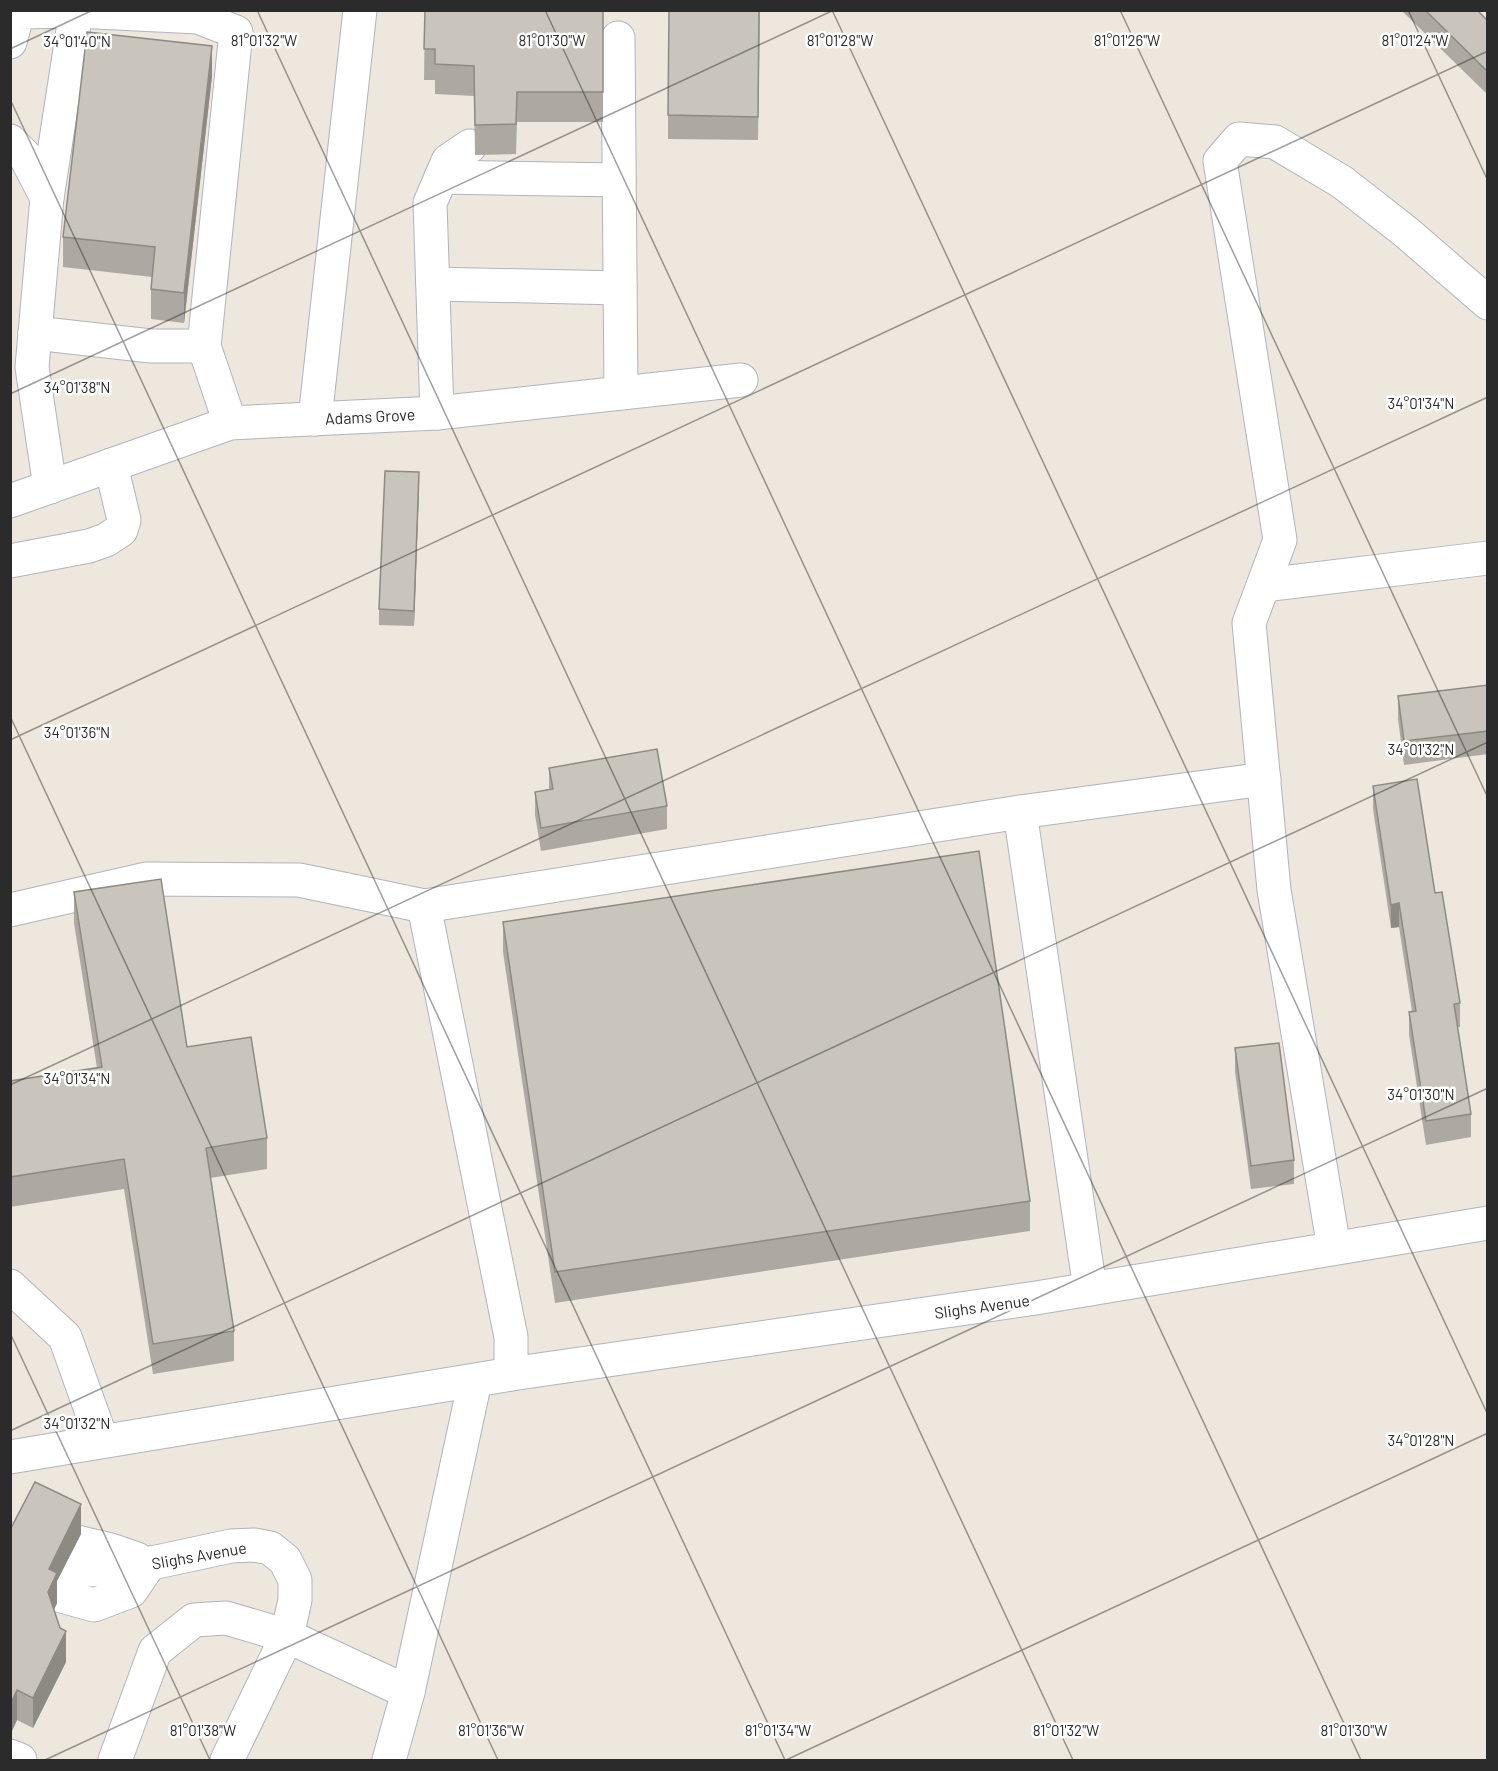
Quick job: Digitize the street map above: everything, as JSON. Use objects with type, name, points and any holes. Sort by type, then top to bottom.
[{"type":"street","points":[[315,419],[360,10]]},
{"type":"street","points":[[10,42],[18,12],[76,11],[198,17],[236,32],[204,346],[230,423]]},
{"type":"street","points":[[50,487],[32,367],[46,198],[76,11]]},
{"type":"street","points":[[618,38],[621,393]]},
{"type":"street","points":[[1334,1248],[1274,890],[1249,623],[1280,540],[1220,161],[1239,139],[1275,142],[1342,182],[1406,232],[1488,303]]},
{"type":"street","points":[[10,141],[25,156],[46,198]]},
{"type":"street","points":[[437,413],[430,203],[448,161],[470,146]]},
{"type":"street","points":[[441,177],[619,180]]},
{"type":"street","points":[[433,284],[620,288]]},
{"type":"street","points":[[35,333],[151,346],[204,346]]},
{"type":"street","name":"Adams Grove","points":[[10,501],[230,423],[437,413],[741,380]]},
{"type":"street","points":[[10,561],[89,546],[106,540],[121,530],[124,520],[111,465]]},
{"type":"street","points":[[1264,585],[1488,558]]},
{"type":"street","points":[[10,910],[146,879],[299,880],[424,906],[1020,812],[1264,779]]},
{"type":"street","points":[[1020,812],[1090,1289]]},
{"type":"street","points":[[424,906],[511,1338],[511,1374]]},
{"type":"street","name":"Slighs Avenue","points":[[10,1457],[511,1374],[1090,1289],[1488,1222]]},
{"type":"street","points":[[10,1286],[65,1337],[102,1442]]},
{"type":"street","points":[[389,1761],[408,1692],[475,1381]]},
{"type":"street","points":[[10,1521],[29,1524],[77,1542],[150,1563]]},
{"type":"street","name":"Slighs Avenue","points":[[10,1539],[37,1555],[84,1570],[124,1569],[231,1546],[255,1545],[270,1548],[285,1560],[295,1580],[295,1600],[287,1636],[227,1761]]},
{"type":"street","points":[[10,1556],[60,1575],[117,1581],[150,1563]]},
{"type":"street","points":[[10,1570],[51,1593],[94,1605],[131,1592],[150,1563]]},
{"type":"street","points":[[115,1761],[155,1651],[194,1620],[226,1618],[287,1636],[408,1692]]},
{"type":"street","points":[[10,1756],[20,1761]]},
{"type":"building","points":[[425,10],[603,10],[603,92],[517,92],[516,124],[475,125],[474,66],[435,64],[435,49],[424,49]]},
{"type":"building","points":[[669,10],[759,10],[758,117],[668,115]]},
{"type":"building","points":[[1425,10],[1477,10],[1488,21],[1488,72]]},
{"type":"building","points":[[87,32],[212,46],[184,293],[151,289],[155,247],[63,237]]},
{"type":"building","points":[[385,471],[419,472],[414,611],[379,609]]},
{"type":"building","points":[[11,628],[11,672],[10,672]]},
{"type":"building","points":[[1488,685],[1488,731],[1404,741],[1398,696]]},
{"type":"building","points":[[657,749],[667,806],[541,828],[535,792],[553,789],[549,768]]},
{"type":"building","points":[[1417,779],[1435,893],[1442,892],[1460,1003],[1454,1004],[1471,1114],[1426,1121],[1409,1012],[1416,1011],[1399,903],[1391,905],[1373,786]]},
{"type":"building","points":[[979,851],[1030,1201],[555,1272],[503,922]]},
{"type":"building","points":[[161,879],[187,1047],[251,1037],[267,1138],[206,1148],[234,1331],[153,1344],[124,1159],[10,1177],[10,1081],[102,1067],[74,892]]},
{"type":"building","points":[[1279,1043],[1294,1160],[1251,1166],[1235,1048]]},
{"type":"building","points":[[35,1482],[81,1504],[49,1569],[57,1573],[48,1592],[60,1628],[66,1631],[33,1698],[17,1690],[11,1703],[10,1530]]}]
